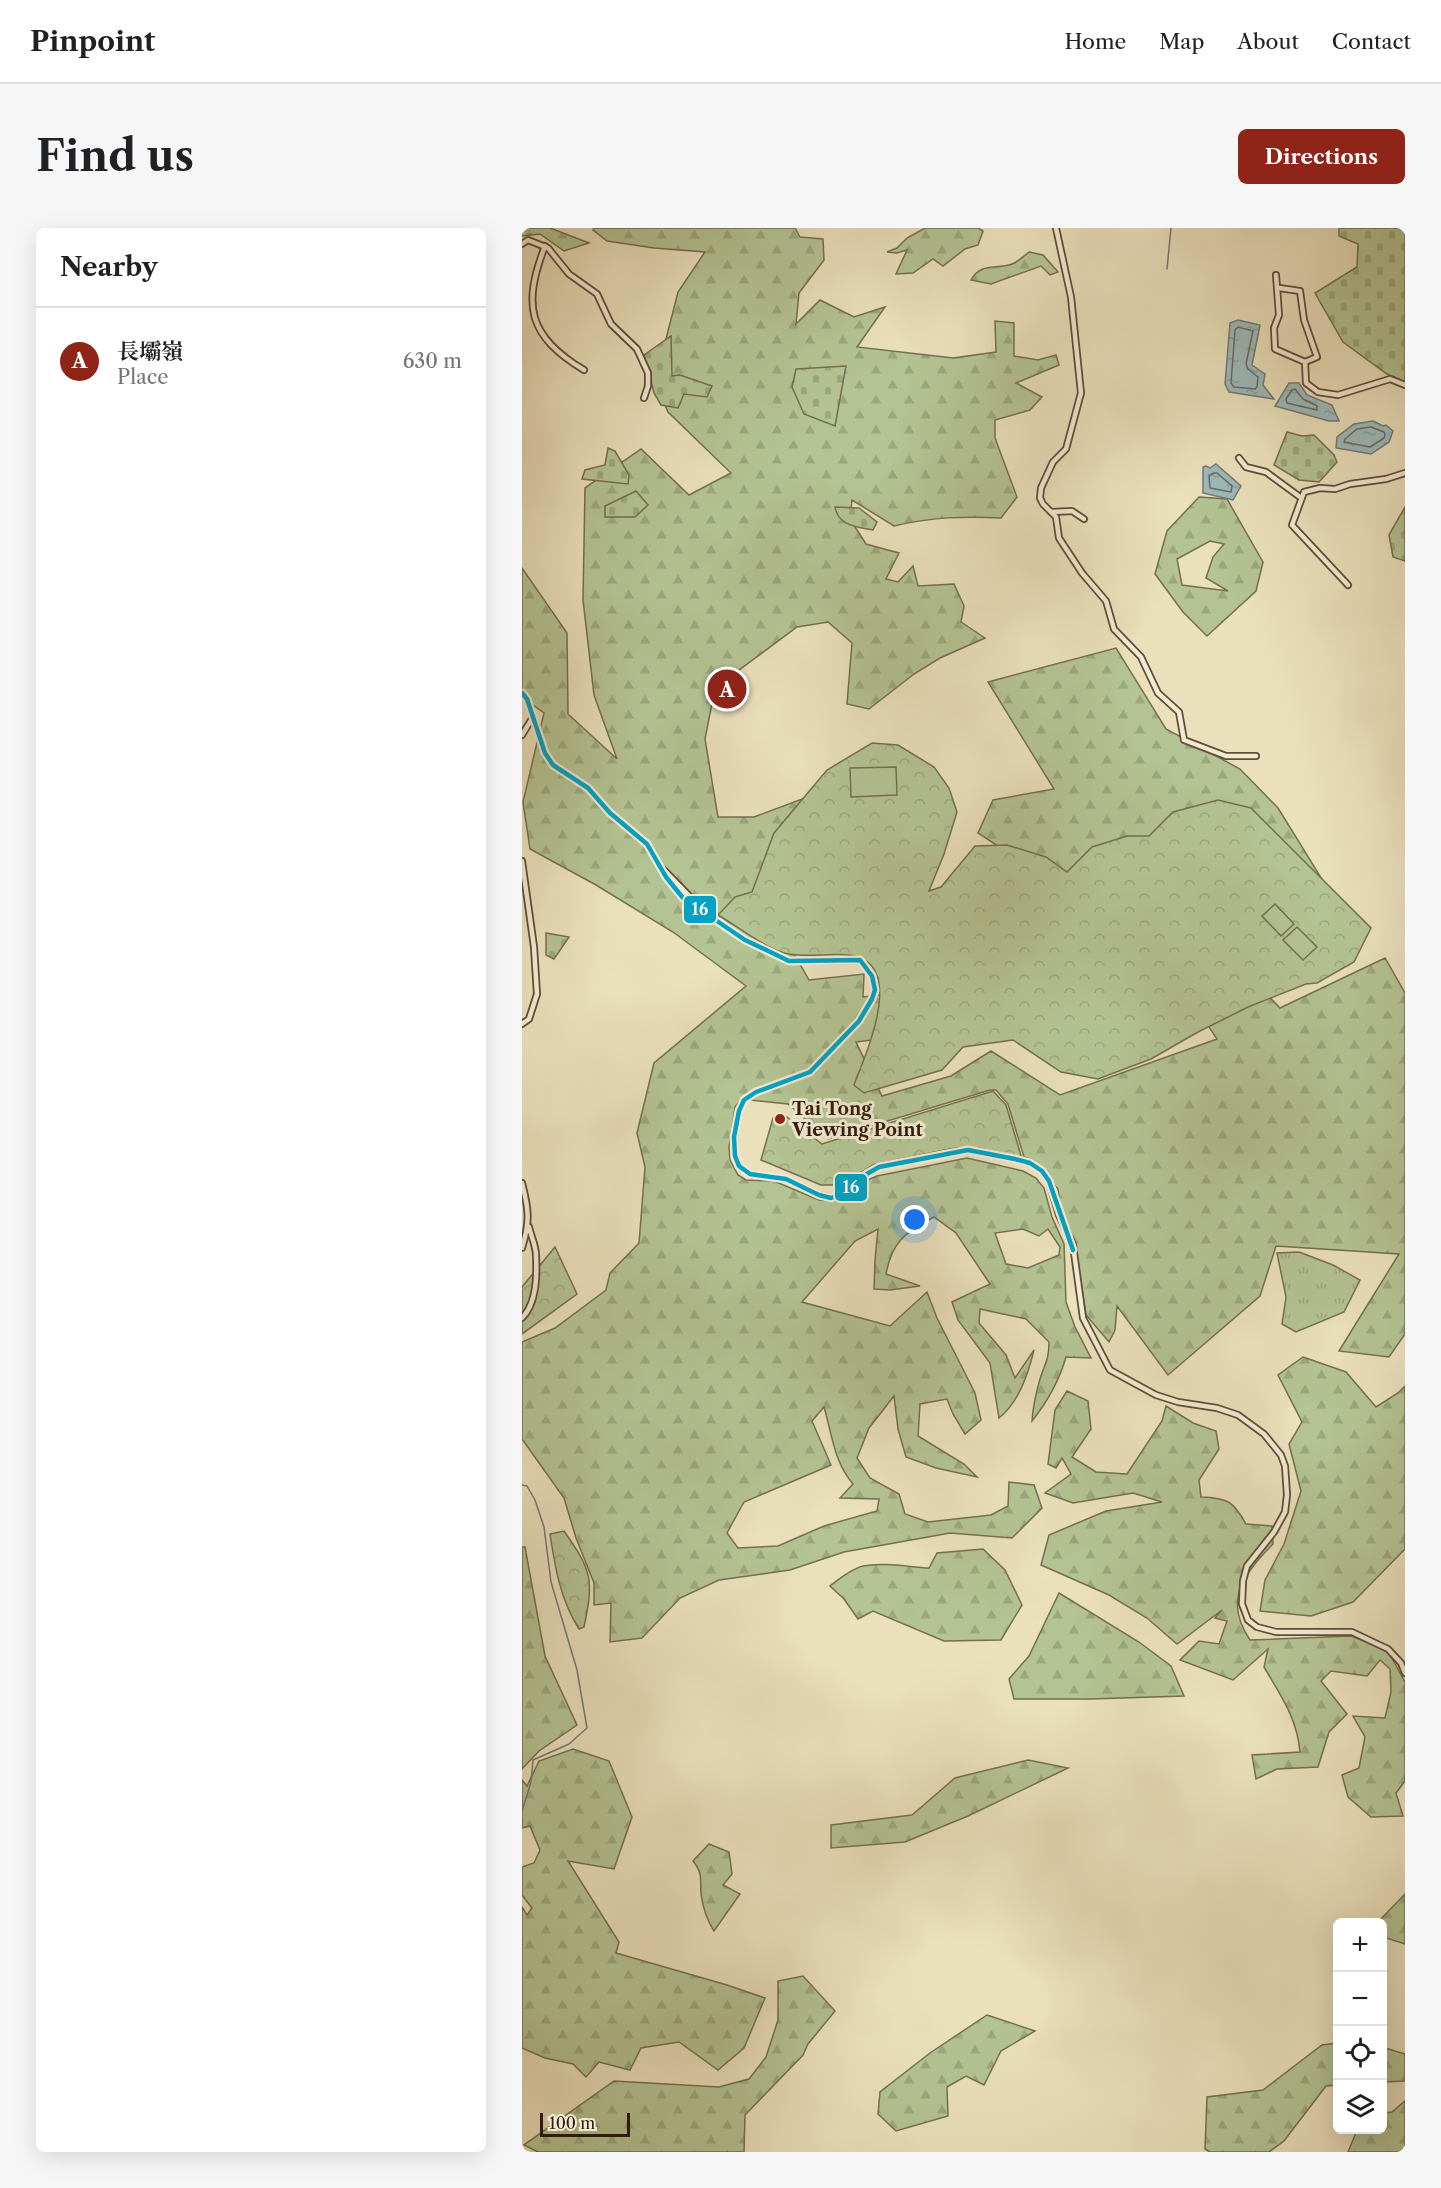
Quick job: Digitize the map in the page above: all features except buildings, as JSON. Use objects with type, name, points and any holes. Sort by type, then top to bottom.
[{"type":"street","points":[[1056,228],[1071,297],[1081,393],[1066,449],[1053,462],[1040,492],[1042,504],[1056,517],[1059,538],[1082,573],[1106,601],[1114,629],[1141,657],[1158,693],[1179,712],[1184,740],[1226,756],[1256,756]]},
{"type":"street","points":[[522,244],[528,240],[545,246],[569,274],[597,294],[611,324],[637,349],[648,373],[648,386],[644,398]]},
{"type":"street","points":[[545,246],[534,274],[530,308],[532,317],[537,327],[556,350],[584,370]]},
{"type":"street","points":[[1276,274],[1280,315],[1274,328],[1275,349],[1305,362],[1317,357],[1304,320],[1300,291],[1279,288]]},
{"type":"street","points":[[1305,362],[1306,383],[1318,392],[1338,395],[1390,379],[1405,385]]},
{"type":"street","points":[[1239,458],[1246,467],[1266,472],[1300,497]]},
{"type":"street","points":[[1348,585],[1292,525],[1300,497],[1304,492],[1320,488],[1335,489],[1405,473]]},
{"type":"street","points":[[1052,512],[1072,511],[1084,519]]},
{"type":"street","points":[[522,693],[527,699],[545,753],[553,765],[588,788],[610,813],[647,844],[660,866],[707,914],[745,940],[789,961],[860,960],[872,976],[875,990],[859,1021],[812,1070],[754,1093],[744,1100],[737,1116],[734,1137],[735,1159],[741,1169],[753,1175],[786,1179],[819,1195],[833,1198],[845,1193],[865,1175],[879,1167],[968,1150],[1030,1163],[1042,1171],[1073,1250],[1083,1318],[1110,1370],[1156,1395],[1178,1402],[1217,1408],[1238,1415],[1264,1434],[1281,1455],[1285,1466],[1287,1495],[1285,1512],[1274,1532],[1247,1566],[1243,1581],[1242,1604],[1248,1620],[1257,1627],[1276,1632],[1352,1632],[1388,1649],[1401,1663],[1405,1673]]},
{"type":"street","points":[[523,733],[532,717]]},
{"type":"street","points":[[523,733],[537,731]]},
{"type":"street","points":[[522,861],[534,947],[537,994],[529,1019],[522,1024]]},
{"type":"street","points":[[522,1184],[527,1203],[529,1227],[537,1253],[534,1297],[530,1310],[522,1318]]},
{"type":"street","points":[[522,1248],[529,1227]]},
{"type":"green space","points":[[522,228],[550,228],[589,243],[564,251],[540,234],[522,236]]},
{"type":"green space","points":[[594,228],[795,228],[800,237],[823,239],[824,260],[799,293],[796,324],[820,300],[854,317],[885,307],[857,347],[953,358],[996,352],[995,321],[1014,323],[1014,356],[1038,360],[1056,355],[1059,365],[1016,383],[1042,397],[1030,410],[995,420],[995,438],[1017,497],[1001,518],[947,518],[894,526],[852,500],[850,519],[866,544],[899,553],[886,579],[898,582],[913,566],[918,586],[954,584],[964,606],[961,622],[985,638],[940,658],[914,674],[869,709],[847,704],[852,643],[828,622],[797,627],[715,688],[705,739],[718,817],[754,817],[829,789],[785,938],[809,980],[864,974],[863,997],[928,989],[953,1029],[856,1042],[882,1096],[951,1076],[991,1051],[1060,1095],[1217,1039],[1172,971],[1071,894],[978,833],[993,800],[1054,789],[988,682],[1116,648],[1166,729],[1240,769],[1278,808],[1354,931],[1215,941],[1280,1008],[1385,958],[1405,993],[1405,1334],[1389,1357],[1339,1351],[1399,1254],[1276,1246],[1260,1296],[1168,1375],[1117,1306],[1115,1330],[1109,1342],[1086,1315],[1075,1244],[1061,1213],[1058,1189],[1034,1161],[1024,1157],[1008,1104],[996,1090],[828,1139],[788,1104],[741,1099],[735,1107],[729,1147],[730,1160],[738,1175],[746,1180],[774,1181],[819,1200],[836,1201],[849,1196],[861,1183],[877,1176],[967,1158],[1023,1171],[1036,1178],[1044,1188],[1052,1217],[1064,1244],[1066,1302],[1075,1327],[1091,1358],[1066,1357],[1052,1390],[1032,1421],[1037,1389],[1049,1342],[1026,1319],[980,1309],[979,1323],[1006,1355],[1015,1378],[1034,1350],[1026,1378],[1017,1396],[999,1418],[990,1363],[958,1320],[952,1302],[990,1284],[956,1233],[934,1217],[908,1233],[896,1245],[886,1274],[920,1286],[890,1290],[874,1289],[878,1229],[855,1241],[802,1302],[890,1326],[927,1292],[937,1318],[975,1393],[981,1420],[965,1434],[947,1399],[920,1404],[918,1436],[964,1464],[977,1477],[936,1468],[906,1457],[898,1429],[894,1396],[869,1428],[857,1458],[870,1478],[899,1494],[905,1514],[928,1522],[991,1515],[1008,1506],[1009,1482],[1034,1485],[1042,1508],[1012,1538],[950,1533],[844,1552],[790,1570],[719,1580],[680,1598],[642,1638],[610,1642],[611,1603],[594,1605],[594,1583],[576,1538],[564,1498],[522,1439],[522,1342],[555,1328],[606,1290],[610,1273],[639,1243],[645,1167],[637,1133],[654,1063],[746,986],[673,932],[596,885],[530,849],[523,802],[544,713],[522,697],[522,568],[567,633],[568,714],[617,759],[594,695],[583,600],[585,488],[641,449],[689,495],[731,473],[668,412],[655,382],[678,292],[705,252],[607,241],[593,230]],"holes":[[[1023,1229],[1039,1236],[1048,1229],[1060,1247],[1059,1255],[1028,1268],[1006,1264],[995,1233]],[[824,1407],[834,1447],[853,1484],[840,1498],[879,1499],[877,1511],[824,1526],[778,1546],[738,1548],[727,1533],[744,1502],[831,1465],[812,1421]]]},
{"type":"green space","points":[[925,228],[978,228],[983,231],[978,245],[965,249],[943,266],[933,259],[913,273],[896,274],[907,250],[897,253],[887,252],[897,248],[907,238]]},
{"type":"green space","points":[[1339,228],[1405,228],[1405,382],[1387,374],[1343,342],[1315,293],[1357,267],[1358,244],[1339,236]]},
{"type":"green space","points":[[1029,252],[1043,255],[1058,272],[1050,275],[1041,266],[991,284],[971,280],[979,271],[1012,264]]},
{"type":"green space","points":[[671,336],[672,376],[680,375],[712,386],[707,397],[684,394],[678,408],[661,405],[654,393],[644,355]]},
{"type":"green space","points":[[846,366],[835,426],[804,414],[792,387],[796,369]]},
{"type":"green space","points":[[1287,432],[1302,436],[1314,435],[1334,455],[1337,462],[1319,482],[1299,480],[1274,465]]},
{"type":"green space","points":[[608,448],[615,451],[629,475],[628,484],[582,479],[585,470],[605,465]]},
{"type":"green space","points":[[636,491],[648,505],[635,517],[605,517],[605,506]]},
{"type":"green space","points":[[1199,497],[1227,499],[1263,562],[1256,591],[1207,636],[1183,612],[1155,574],[1167,531]],"holes":[[[1210,541],[1224,544],[1213,557],[1206,578],[1228,591],[1182,585],[1177,559]]]},
{"type":"green space","points":[[835,507],[859,508],[877,522],[873,530],[855,526],[844,522]]},
{"type":"green space","points":[[1405,507],[1405,561],[1393,557],[1389,535]]},
{"type":"green space","points":[[872,743],[898,745],[934,767],[949,788],[957,812],[929,891],[941,887],[975,846],[1007,845],[1046,857],[1067,872],[1092,847],[1127,836],[1149,836],[1173,812],[1218,800],[1251,808],[1371,928],[1354,962],[1317,983],[1306,984],[1248,1007],[1151,1059],[1098,1079],[1061,1072],[1013,1040],[963,1047],[942,1070],[864,1093],[854,1085],[867,1052],[878,1010],[880,990],[876,973],[866,961],[847,955],[803,955],[778,951],[718,915],[735,897],[752,892],[774,833],[827,770]]},
{"type":"green space","points":[[896,767],[897,795],[851,797],[850,768]]},
{"type":"green space","points":[[1275,904],[1294,924],[1281,936],[1262,916]]},
{"type":"green space","points":[[1297,927],[1317,947],[1303,960],[1283,940]]},
{"type":"green space","points":[[546,933],[569,937],[554,959],[546,955]]},
{"type":"green space","points":[[993,1091],[1006,1105],[1022,1159],[970,1149],[950,1149],[875,1164],[840,1185],[821,1185],[761,1160],[773,1118],[783,1114],[822,1144]]},
{"type":"green space","points":[[555,1247],[577,1294],[522,1334],[522,1287]]},
{"type":"green space","points":[[1299,1252],[1333,1265],[1360,1280],[1344,1312],[1296,1332],[1282,1324],[1286,1297],[1277,1253]]},
{"type":"green space","points":[[1303,1357],[1346,1372],[1376,1407],[1405,1386],[1405,1549],[1353,1602],[1311,1616],[1260,1611],[1265,1580],[1284,1544],[1301,1491],[1289,1444],[1302,1422],[1278,1375]]},
{"type":"green space","points":[[1067,1391],[1088,1401],[1091,1429],[1072,1457],[1096,1472],[1127,1474],[1162,1421],[1166,1406],[1193,1423],[1216,1431],[1219,1449],[1199,1480],[1201,1497],[1218,1498],[1229,1502],[1246,1524],[1272,1526],[1273,1544],[1253,1566],[1240,1589],[1238,1612],[1242,1626],[1250,1640],[1351,1636],[1387,1649],[1405,1682],[1405,1781],[1396,1793],[1403,1816],[1371,1817],[1348,1797],[1342,1775],[1359,1768],[1365,1737],[1353,1716],[1385,1718],[1391,1692],[1390,1669],[1380,1660],[1367,1676],[1331,1671],[1321,1681],[1347,1714],[1329,1732],[1318,1767],[1277,1769],[1256,1779],[1252,1755],[1300,1752],[1292,1718],[1264,1667],[1268,1649],[1233,1680],[1180,1660],[1199,1641],[1219,1644],[1227,1621],[1215,1618],[1222,1610],[1177,1644],[1147,1618],[1109,1595],[1041,1565],[1049,1535],[1106,1511],[1162,1502],[1133,1493],[1073,1503],[1045,1493],[1071,1474],[1062,1458],[1056,1468],[1048,1464],[1055,1410]]},
{"type":"green space","points":[[564,1531],[580,1556],[588,1576],[587,1611],[584,1627],[579,1629],[563,1594],[556,1571],[550,1534]]},
{"type":"green space","points":[[522,1547],[525,1547],[545,1656],[577,1725],[539,1751],[522,1769]]},
{"type":"green space","points":[[983,1549],[1005,1570],[1022,1605],[1001,1640],[944,1641],[873,1611],[858,1619],[844,1599],[830,1586],[863,1566],[929,1568],[937,1553]]},
{"type":"green space","points":[[1059,1593],[1139,1642],[1171,1666],[1184,1696],[1014,1699],[1009,1679],[1029,1656]]},
{"type":"green space","points":[[573,1749],[609,1761],[632,1817],[614,1869],[568,1861],[619,1942],[616,1953],[765,1998],[744,2048],[718,2070],[679,2042],[641,2048],[630,2070],[599,2062],[586,2077],[573,2064],[545,2058],[522,2048],[522,1907],[527,1915],[532,1908],[522,1895],[522,1867],[534,1863],[540,1850],[530,1826],[522,1828],[522,1780],[527,1786],[539,1761]]},
{"type":"green space","points":[[1028,1760],[1068,1768],[968,1816],[905,1842],[831,1848],[831,1825],[912,1815],[955,1778]]},
{"type":"green space","points":[[709,1844],[729,1852],[732,1874],[723,1885],[740,1894],[714,1931],[704,1909],[700,1873],[693,1861]]},
{"type":"green space","points":[[1405,1894],[1405,1944],[1387,1938],[1387,1918],[1382,1918]]},
{"type":"green space","points":[[803,1976],[835,2011],[808,2044],[803,2055],[745,2115],[744,2152],[538,2152],[524,2145],[614,2081],[719,2087],[749,2079],[766,2057],[778,2020],[778,1981]]},
{"type":"green space","points":[[987,2015],[1035,2031],[1001,2051],[984,2085],[966,2076],[947,2087],[948,2116],[896,2131],[878,2114],[880,2092],[930,2053]]},
{"type":"green space","points":[[1333,2044],[1333,2085],[1326,2086],[1284,2141],[1269,2152],[1210,2152],[1205,2149],[1207,2097],[1263,2090],[1322,2045]]},
{"type":"green space","points":[[1387,2049],[1405,2054],[1405,2081],[1387,2082]]},
{"type":"green space","points":[[1405,2101],[1405,2152],[1348,2152],[1355,2134],[1387,2134],[1387,2113],[1392,2112]]},
{"type":"water","points":[[1238,320],[1260,325],[1252,365],[1265,374],[1263,385],[1274,399],[1229,392],[1225,384],[1230,323]]},
{"type":"water","points":[[1289,383],[1299,383],[1307,395],[1332,405],[1339,421],[1329,421],[1275,406]]},
{"type":"water","points":[[1373,421],[1383,426],[1386,425],[1393,431],[1389,442],[1371,454],[1336,448],[1337,437],[1354,424]]},
{"type":"water","points":[[1216,464],[1241,486],[1233,500],[1203,493],[1203,467],[1210,468]]},
{"type":"waterway","points":[[1167,269],[1171,228]]},
{"type":"waterway","points":[[522,1485],[527,1486],[535,1500],[544,1527],[551,1582],[577,1670],[587,1728],[569,1744],[533,1760],[531,1782],[522,1811]]},
{"type":"transit line","name":"16","points":[[522,693],[527,699],[545,753],[553,765],[588,788],[610,813],[647,844],[666,877],[683,898],[745,940],[789,961],[860,960],[872,976],[875,990],[859,1021],[810,1072],[756,1092],[744,1100],[739,1111],[734,1137],[735,1156],[739,1166],[750,1174],[786,1179],[819,1195],[831,1198],[845,1193],[865,1175],[879,1167],[968,1150],[1015,1159],[1030,1163],[1042,1171],[1049,1181],[1073,1250]]},
{"type":"place","name":"長壩嶺","points":[[727,689]]},
{"type":"place","name":"Tai Tong Viewing Point","points":[[780,1119]]}]
